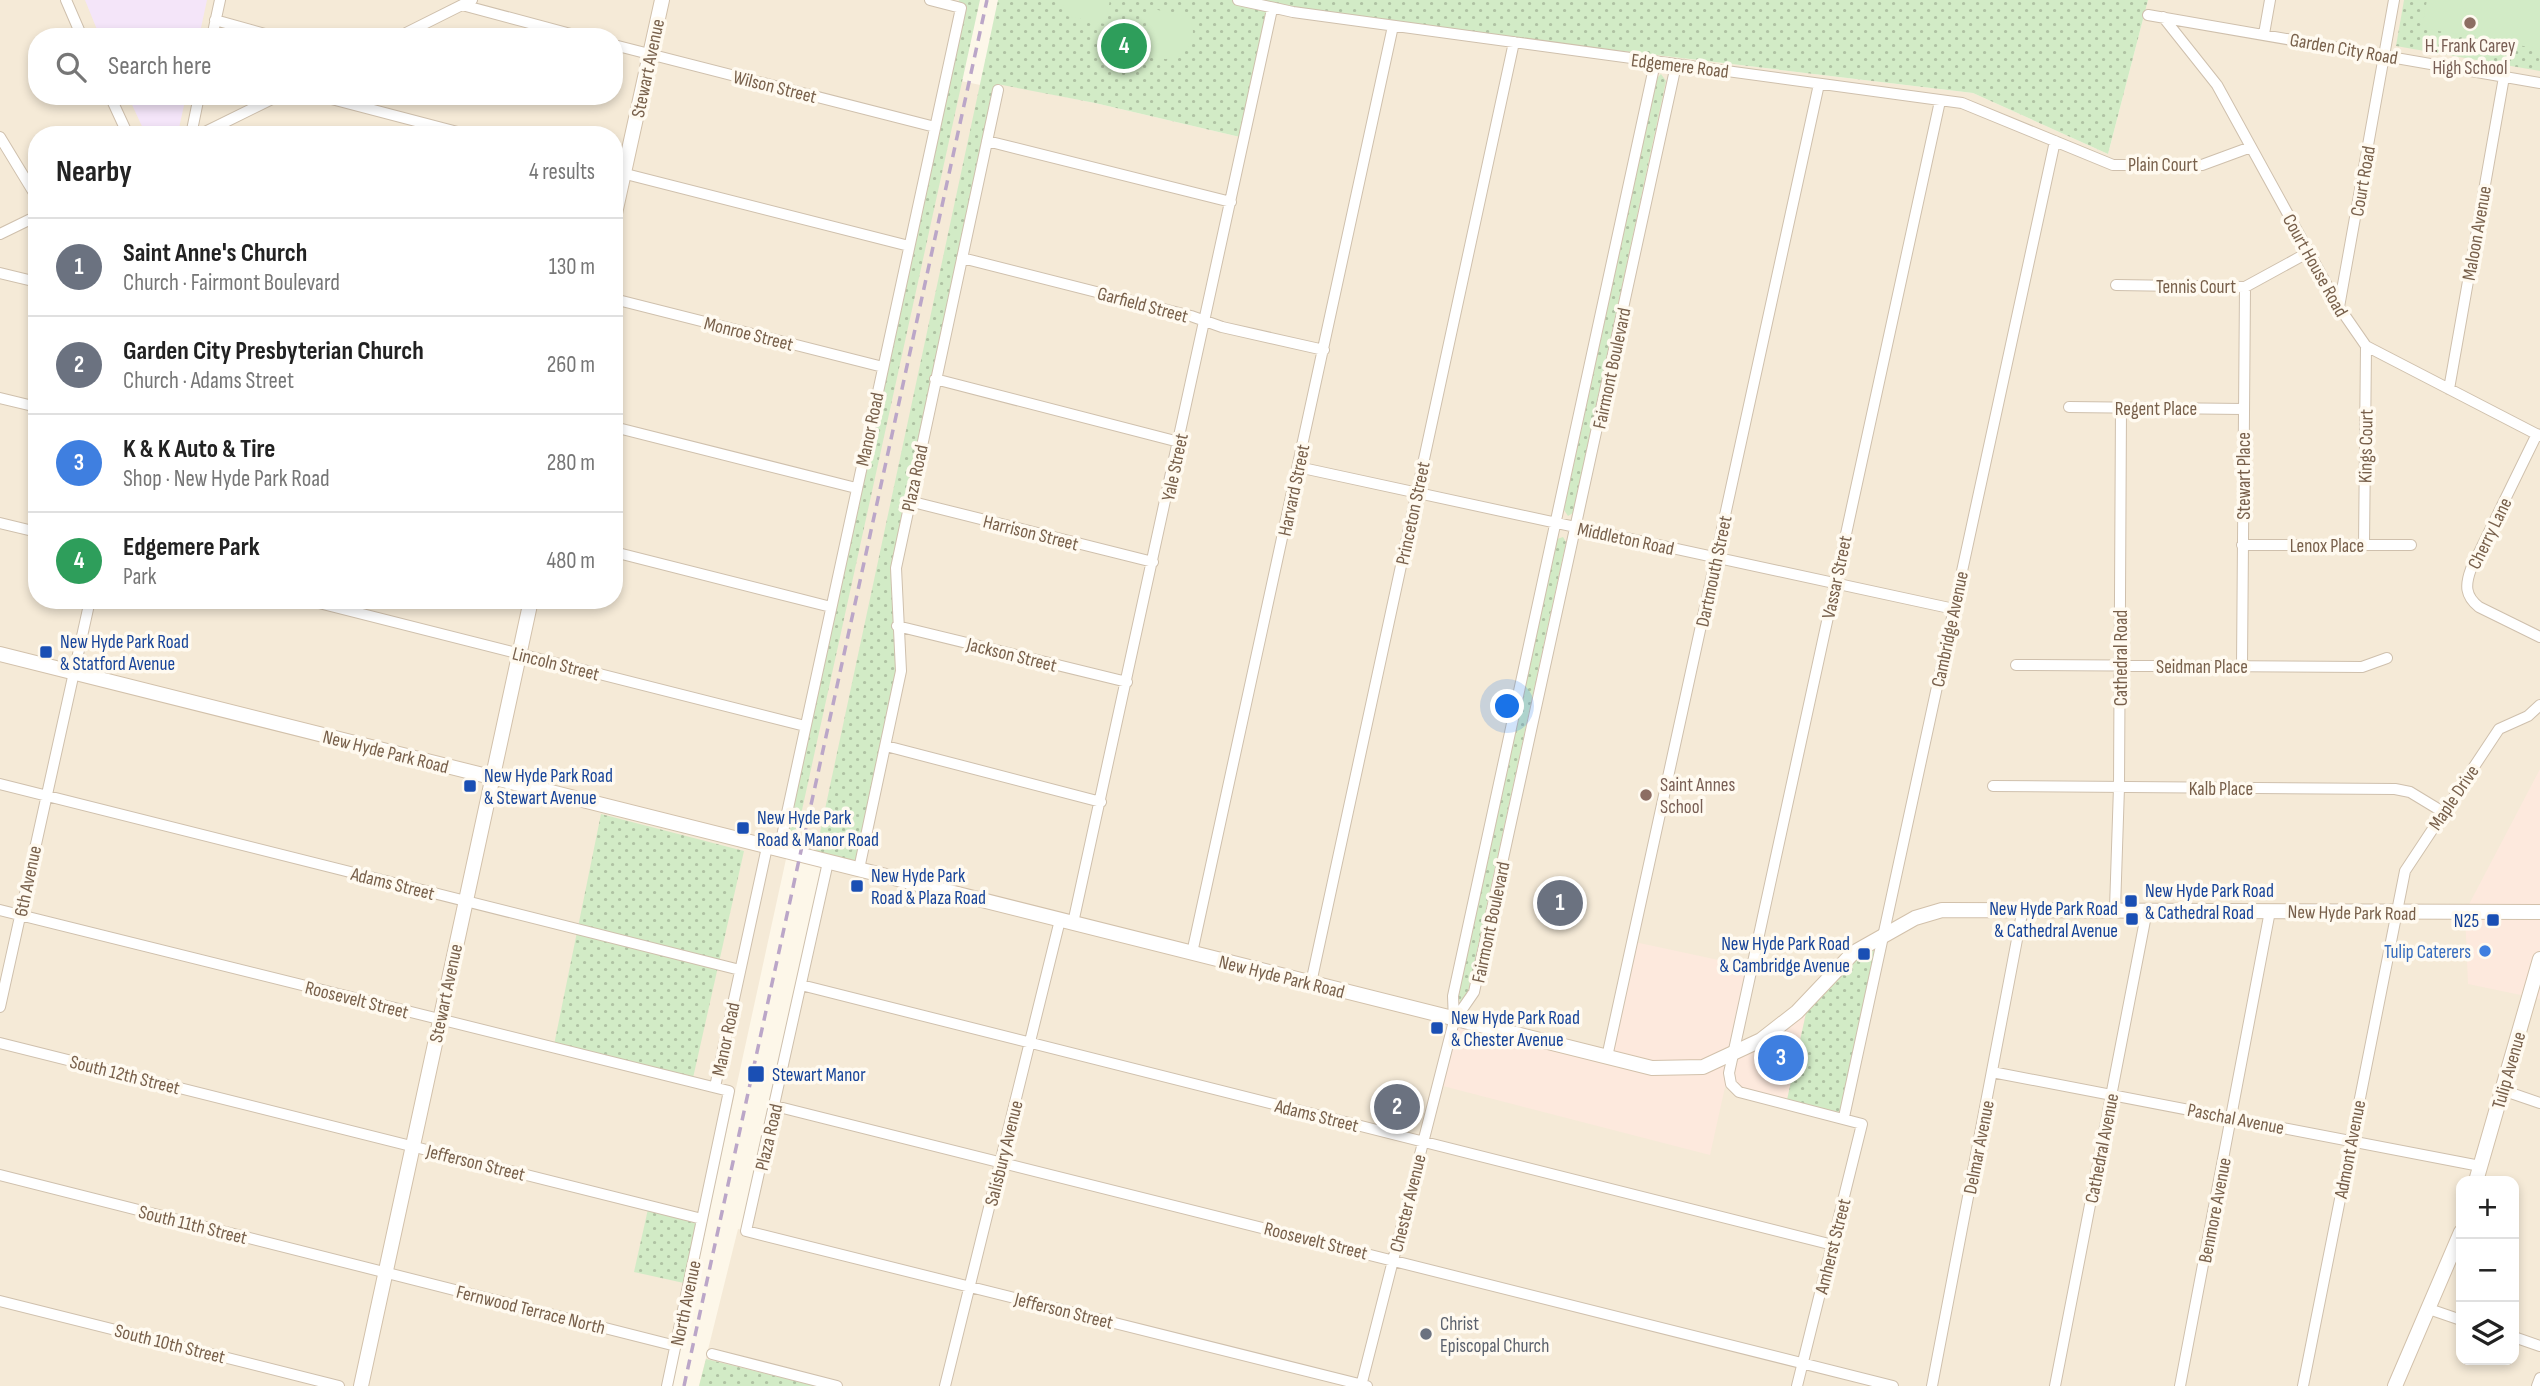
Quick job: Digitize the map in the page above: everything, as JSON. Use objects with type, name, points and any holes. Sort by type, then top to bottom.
[{"type":"main road","name":"Stewart Avenue","points":[[623,157],[662,0]]},
{"type":"main road","name":"Stewart Avenue","points":[[361,1386],[529,609]]},
{"type":"main road","name":"New Hyde Park Road","points":[[0,654],[1454,1021],[1652,1068],[1703,1067],[1733,1054],[1782,1026],[1844,961],[1882,934],[1915,918],[1942,910],[2023,908],[2395,913],[2540,912]]},
{"type":"main road","name":"Tulip Avenue","points":[[2477,1176],[2540,958]]},
{"type":"main road","points":[[2395,1386],[2458,1239]]},
{"type":"street","points":[[66,0],[78,28]]},
{"type":"street","points":[[214,28],[220,0]]},
{"type":"street","name":"Manor Road","points":[[702,1219],[729,1091],[715,1087],[740,970],[805,726],[961,8],[930,0]]},
{"type":"street","name":"Edgemere Road","points":[[1238,0],[1272,9],[1969,106],[2113,164]]},
{"type":"street","points":[[2264,34],[2270,0]]},
{"type":"street","name":"Court Road","points":[[2339,307],[2394,0]]},
{"type":"street","points":[[416,28],[467,3],[552,28]]},
{"type":"street","name":"Yale Street","points":[[1067,922],[1101,802],[1272,9]]},
{"type":"street","name":"Garden City Road","points":[[2148,15],[2540,83]]},
{"type":"street","name":"Court House Road","points":[[2163,17],[2217,85],[2339,307],[2366,346],[2538,435]]},
{"type":"street","points":[[215,20],[243,28]]},
{"type":"street","name":"Harvard Street","points":[[1192,953],[1393,26]]},
{"type":"street","name":"Princeton Street","points":[[1311,983],[1514,42]]},
{"type":"street","name":"Wilson Street","points":[[623,48],[935,127]]},
{"type":"street","name":"Fairmont Boulevard","points":[[1454,1021],[1453,996],[1655,63]]},
{"type":"street","name":"Fairmont Boulevard","points":[[1454,1021],[1474,992],[1676,65]]},
{"type":"street","name":"Maloon Avenue","points":[[2449,389],[2504,77]]},
{"type":"street","name":"Dartmouth Street","points":[[1607,1057],[1819,84]]},
{"type":"street","name":"Plaza Road","points":[[859,869],[901,671],[895,581],[909,501],[998,90]]},
{"type":"street","name":"Vassar Street","points":[[1844,1117],[1739,1092],[1731,1084],[1729,1073],[1940,101]]},
{"type":"street","points":[[114,105],[124,126]]},
{"type":"street","points":[[193,126],[197,105]]},
{"type":"street","points":[[218,126],[260,105]]},
{"type":"street","points":[[354,105],[435,126]]},
{"type":"street","points":[[0,137],[28,183]]},
{"type":"street","points":[[987,141],[1231,202]]},
{"type":"street","name":"Cambridge Avenue","points":[[1844,1117],[2055,141]]},
{"type":"street","name":"Plain Court","points":[[2113,164],[2202,165],[2251,146]]},
{"type":"street","points":[[623,173],[909,246]]},
{"type":"street","points":[[0,234],[28,220]]},
{"type":"street","name":"Tennis Court","points":[[2116,285],[2245,286],[2309,252]]},
{"type":"street","name":"Garfield Street","points":[[962,258],[1324,349]]},
{"type":"street","points":[[0,273],[28,280]]},
{"type":"street","name":"Stewart Place","points":[[2242,666],[2245,286]]},
{"type":"street","name":"Monroe Street","points":[[623,301],[883,367]]},
{"type":"street","name":"Kings Court","points":[[2364,545],[2366,346]]},
{"type":"street","points":[[935,379],[1179,442]]},
{"type":"street","points":[[0,398],[28,405]]},
{"type":"street","name":"Regent Place","points":[[2069,407],[2243,409]]},
{"type":"street","name":"Cathedral Road","points":[[2115,909],[2119,787],[2121,407]]},
{"type":"street","points":[[623,429],[856,488]]},
{"type":"street","name":"Cherry Lane","points":[[2538,435],[2471,569],[2466,589],[2470,600],[2479,607],[2540,637]]},
{"type":"street","name":"Middleton Road","points":[[1298,467],[1954,609]]},
{"type":"street","name":"Harrison Street","points":[[909,501],[1153,562]]},
{"type":"street","points":[[0,523],[28,530]]},
{"type":"street","name":"Lenox Place","points":[[2242,545],[2411,545]]},
{"type":"street","points":[[623,554],[831,607]]},
{"type":"street","name":"6th Avenue","points":[[0,1007],[88,609]]},
{"type":"street","name":"Lincoln Street","points":[[342,609],[805,726]]},
{"type":"street","name":"Jackson Street","points":[[898,626],[1127,682]]},
{"type":"street","name":"Seidman Place","points":[[2016,665],[2362,667],[2386,658]]},
{"type":"street","name":"Maple Drive","points":[[2395,913],[2405,871],[2499,729],[2528,716],[2540,705]]},
{"type":"street","points":[[886,746],[1101,802]]},
{"type":"street","name":"Adams Street","points":[[0,784],[740,970]]},
{"type":"street","name":"Kalb Place","points":[[1993,786],[2395,789],[2410,792],[2443,812]]},
{"type":"street","name":"Plaza Road","points":[[762,1235],[746,1231],[828,862]]},
{"type":"street","name":"Delmar Avenue","points":[[1932,1386],[2023,908]]},
{"type":"street","name":"Roosevelt Street","points":[[0,909],[715,1087]]},
{"type":"street","name":"Cathedral Avenue","points":[[2055,1386],[2147,910]]},
{"type":"street","name":"Benmore Avenue","points":[[2180,1386],[2270,911]]},
{"type":"street","name":"Admont Avenue","points":[[2303,1386],[2395,913]]},
{"type":"street","name":"Salisbury Avenue","points":[[944,1386],[1030,1043],[1067,922]]},
{"type":"street","name":"Adams Street","points":[[801,985],[1833,1245]]},
{"type":"street","name":"Chester Avenue","points":[[1363,1386],[1454,1021]]},
{"type":"street","name":"South 12th Street","points":[[0,1042],[249,1105]]},
{"type":"street","name":"Paschal Avenue","points":[[1992,1072],[2480,1166]]},
{"type":"street","points":[[2502,1090],[2540,1103]]},
{"type":"street","name":"Jefferson Street","points":[[249,1105],[702,1219]]},
{"type":"street","name":"Roosevelt Street","points":[[775,1106],[1893,1386]]},
{"type":"street","name":"Amherst Street","points":[[1797,1386],[1862,1124],[1844,1117]]},
{"type":"street","name":"South 11th Street","points":[[0,1175],[385,1272]]},
{"type":"street","name":"North Avenue","points":[[667,1386],[702,1219]]},
{"type":"street","name":"Jefferson Street","points":[[762,1235],[1363,1386]]},
{"type":"street","name":"Fernwood Terrace North","points":[[385,1272],[676,1346]]},
{"type":"street","name":"South 10th Street","points":[[0,1301],[339,1386]]},
{"type":"street","points":[[2429,1309],[2456,1318]]},
{"type":"street","points":[[2519,1339],[2540,1346]]},
{"type":"street","points":[[712,1354],[838,1386]]},
{"type":"street","points":[[2538,1386],[2540,1378]]},
{"type":"shaded area","points":[[0,0],[978,0],[961,81],[995,88],[996,83],[1240,137],[1272,9],[1973,93],[2108,154],[2148,0],[2540,0],[2540,1386],[699,1386],[738,1229],[743,1230],[826,860],[788,850],[671,1386],[0,1386]]},
{"type":"shaded area","points":[[85,0],[207,0],[201,28],[96,28]]},
{"type":"shaded area","points":[[132,105],[184,105],[179,126],[142,126]]},
{"type":"shaded area","points":[[2540,769],[2540,999],[2468,984],[2465,912]]},
{"type":"shaded area","points":[[1630,941],[1751,967],[1732,1055],[1808,1004],[1787,1100],[1725,1087],[1710,1155],[1439,1085],[1456,1020],[1606,1053]]},
{"type":"green space","points":[[959,0],[980,0],[793,851],[781,848]]},
{"type":"green space","points":[[998,0],[2148,0],[2108,154],[1973,93],[1272,9],[1240,137],[1095,103],[997,84],[894,580],[901,667],[860,867],[815,856]]},
{"type":"green space","points":[[1065,0],[1110,0],[1105,24],[1062,15]]},
{"type":"green space","name":"H. Frank Carey High School","points":[[2404,0],[2540,0],[2540,71],[2396,46]]},
{"type":"green space","points":[[2427,0],[2540,0],[2540,49],[2422,28]]},
{"type":"green space","points":[[1150,8],[1190,18],[1192,39],[1179,56],[1158,58],[1145,50],[1142,45]]},
{"type":"green space","points":[[1661,74],[1666,81],[1573,513],[1568,516],[1564,510],[1657,78]]},
{"type":"green space","points":[[1563,537],[1566,542],[1466,1001],[1462,1004],[1458,998],[1557,539]]},
{"type":"green space","points":[[601,814],[744,851],[693,1078],[554,1045]]},
{"type":"green space","points":[[1878,939],[1842,1113],[1787,1100],[1808,1004]]},
{"type":"green space","points":[[648,1209],[707,1223],[693,1285],[634,1272]]},
{"type":"green space","points":[[706,1359],[816,1386],[699,1386]]},
{"type":"railway","points":[[684,1386],[987,0]]},
{"type":"place","name":"H. Frank Carey High School","points":[[2470,23]]},
{"type":"place","name":"Edgemere Park","points":[[1124,46]]},
{"type":"place","name":"New Hyde Park Road & Statford Avenue","points":[[46,652]]},
{"type":"place","name":"New Hyde Park Road & Stewart Avenue","points":[[470,786]]},
{"type":"place","name":"Saint Annes School","points":[[1646,795]]},
{"type":"place","name":"New Hyde Park Road & Manor Road","points":[[743,828]]},
{"type":"place","name":"New Hyde Park Road & Plaza Road","points":[[857,886]]},
{"type":"place","name":"New Hyde Park Road & Cathedral Road","points":[[2131,901]]},
{"type":"place","name":"Saint Anne's Church","points":[[1560,903]]},
{"type":"place","name":"New Hyde Park Road & Cathedral Avenue","points":[[2132,919]]},
{"type":"place","name":"N25","points":[[2493,920]]},
{"type":"place","name":"Tulip Caterers","points":[[2485,951]]},
{"type":"place","name":"New Hyde Park Road & Cambridge Avenue","points":[[1864,954]]},
{"type":"place","name":"New Hyde Park Road & Chester Avenue","points":[[1437,1028]]},
{"type":"place","name":"K & K Auto & Tire","points":[[1781,1058]]},
{"type":"place","name":"Stewart Manor","points":[[756,1074]]},
{"type":"place","name":"Garden City Presbyterian Church","points":[[1397,1107]]},
{"type":"place","name":"Christ Episcopal Church","points":[[1426,1334]]}]
